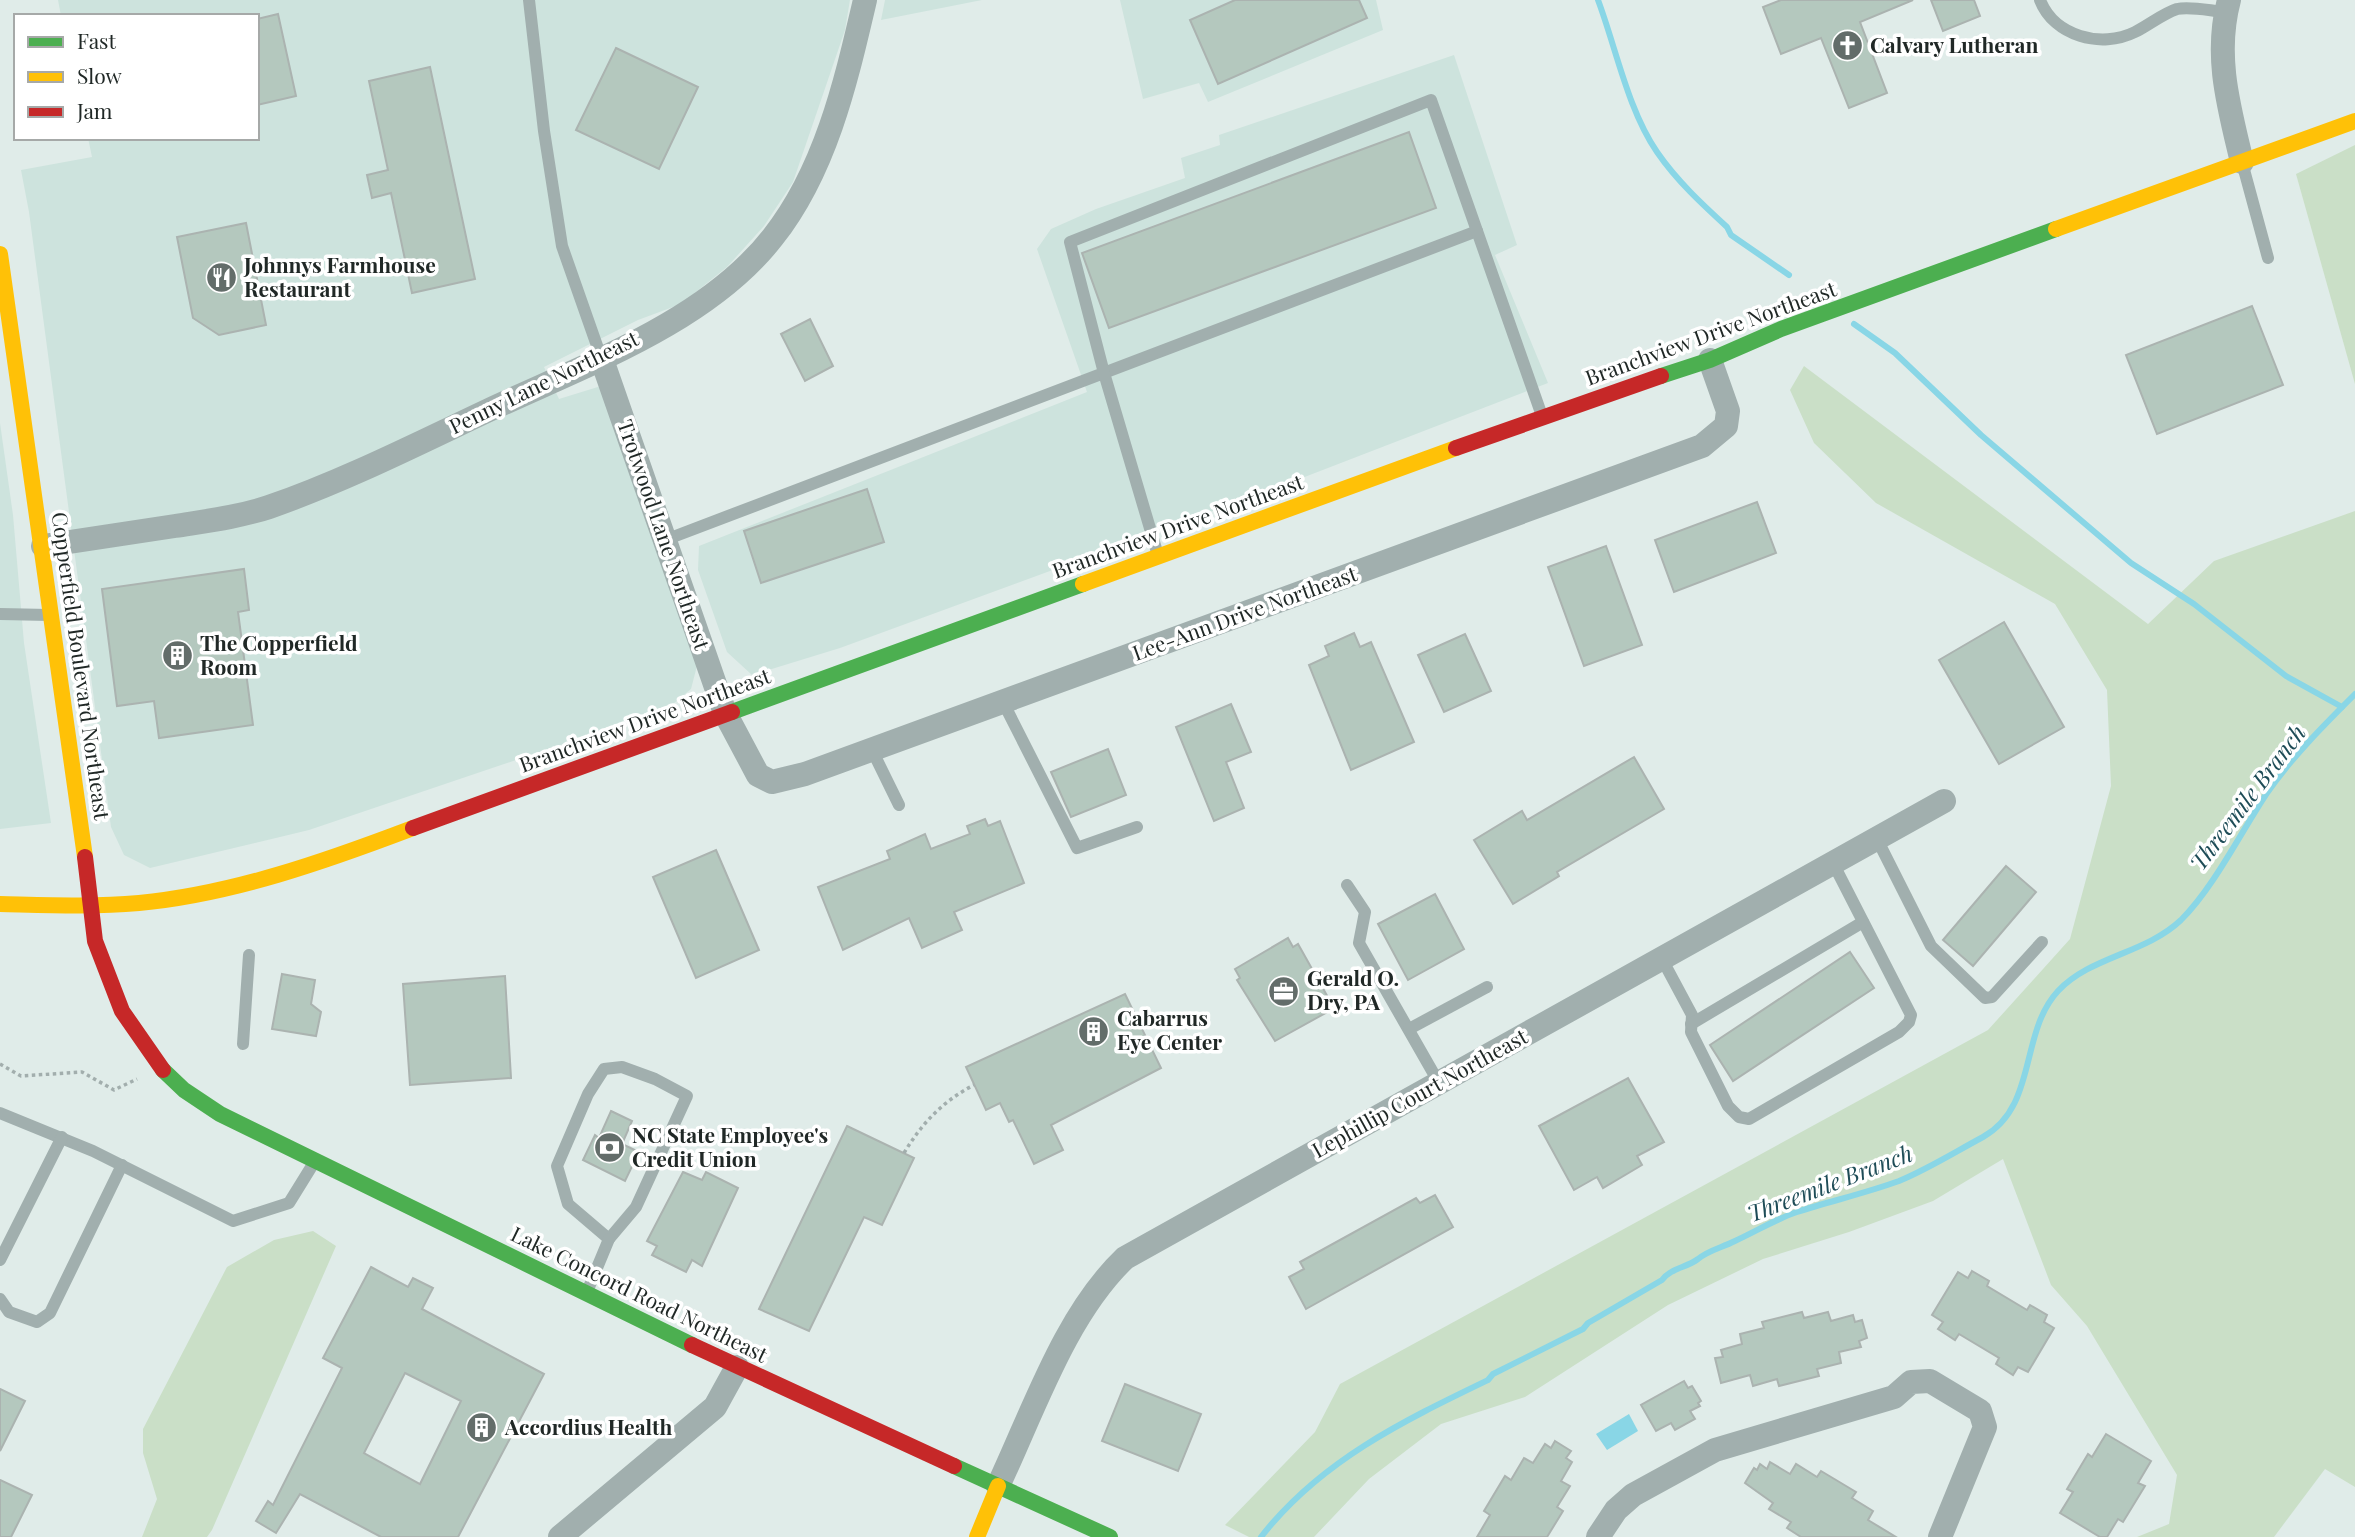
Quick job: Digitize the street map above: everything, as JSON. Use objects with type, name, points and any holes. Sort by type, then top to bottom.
[{"type":"main road","name":"Branchview Drive Northeast","points":[[0,904],[89,905],[160,900],[288,871],[338,856],[1542,417],[1710,360],[1781,330],[2355,121]]},
{"type":"main road","name":"Copperfield Boulevard Northeast","points":[[0,254],[74,766],[95,941],[122,1011],[161,1068]]},
{"type":"main road","name":"Lake Concord Road Northeast","points":[[161,1068],[197,1101],[315,1161],[737,1367],[1110,1537]]},
{"type":"main road","points":[[977,1537],[998,1486]]},
{"type":"street","name":"Penny Lane Northeast","points":[[43,546],[204,521],[268,508],[410,447],[601,357],[699,307],[743,273],[774,236],[800,198],[820,155],[851,58],[865,0]]},
{"type":"street","points":[[2227,6],[2222,68],[2242,162]]},
{"type":"street","name":"Trotwood Lane Northeast","points":[[601,357],[725,713]]},
{"type":"street","name":"Lee-Ann Drive Northeast","points":[[725,713],[758,775],[772,782],[805,774],[872,750],[1702,446],[1726,426],[1728,411],[1710,360]]},
{"type":"street","name":"Lephillip Court Northeast","points":[[998,1486],[1071,1330],[1110,1273],[1125,1258],[1944,802]]},
{"type":"street","points":[[560,1537],[715,1407],[737,1367]]},
{"type":"street","points":[[1598,1537],[1616,1510],[1633,1495],[1715,1450],[1894,1397],[1911,1382],[1930,1381],[1980,1411],[1985,1427],[1940,1537]]},
{"type":"lane","points":[[529,0],[544,131],[562,246],[601,357]]},
{"type":"lane","points":[[2039,0],[2050,20],[2068,32],[2114,40],[2135,33],[2180,8],[2227,6]]},
{"type":"lane","points":[[1158,556],[1104,373],[1070,242],[1431,100],[1542,417]]},
{"type":"lane","points":[[2242,162],[2268,258]]},
{"type":"lane","points":[[665,540],[1477,231]]},
{"type":"lane","points":[[0,614],[53,616]]},
{"type":"lane","points":[[1003,702],[1077,848],[1137,827]]},
{"type":"lane","points":[[872,750],[899,805]]},
{"type":"lane","points":[[1877,839],[1931,946],[1985,998],[1992,997],[2042,942]]},
{"type":"lane","points":[[1662,959],[1692,1015],[1690,1032],[1728,1105],[1739,1117],[1749,1119],[1899,1032],[1909,1023],[1911,1015],[1833,863]]},
{"type":"lane","points":[[1348,885],[1365,912],[1359,943],[1439,1083]]},
{"type":"lane","points":[[1691,1024],[1863,922]]},
{"type":"lane","points":[[243,1044],[249,955]]},
{"type":"lane","points":[[1409,1029],[1487,987]]},
{"type":"lane","points":[[587,1293],[609,1239],[636,1207],[687,1096],[622,1067],[604,1069],[588,1094],[556,1166],[568,1204],[609,1239]]},
{"type":"lane","points":[[0,1113],[62,1137],[122,1165],[233,1222],[289,1203],[315,1161]]},
{"type":"lane","points":[[1,1254],[62,1137]]},
{"type":"lane","points":[[0,1298],[9,1312],[37,1322],[50,1313],[122,1165]]},
{"type":"path","points":[[0,1064],[22,1076],[82,1072],[114,1090],[161,1068]]},
{"type":"path","points":[[904,1153],[927,1119],[955,1095],[974,1085]]},
{"type":"shaded area","points":[[58,0],[850,0],[845,30],[793,182],[764,226],[727,267],[681,304],[638,320],[544,367],[559,399],[601,386],[698,662],[691,689],[667,709],[309,830],[150,868],[124,855],[111,827],[29,212],[21,170],[92,157],[88,140],[259,140],[259,14],[61,14]]},
{"type":"shaded area","points":[[885,0],[982,0],[881,20]]},
{"type":"shaded area","points":[[1120,0],[1376,0],[1383,30],[1208,102],[1199,83],[1143,99]]},
{"type":"shaded area","points":[[1454,55],[1517,245],[1495,255],[1548,383],[1302,478],[1180,523],[1128,538],[1107,550],[840,648],[752,675],[727,652],[698,570],[699,546],[1087,392],[1037,249],[1051,229],[1096,209],[1185,178],[1181,158],[1220,145],[1219,135]]},
{"type":"shaded area","points":[[0,423],[13,515],[24,643],[51,823],[0,829]]},
{"type":"green space","points":[[2355,145],[2355,384],[2296,174]]},
{"type":"green space","points":[[1804,366],[2148,624],[2214,561],[2355,511],[2355,1487],[2325,1469],[2274,1537],[2137,1537],[2169,1524],[2177,1475],[2087,1326],[2051,1285],[2003,1159],[1933,1201],[1849,1232],[1763,1259],[1668,1305],[1525,1397],[1441,1424],[1369,1479],[1314,1537],[1249,1537],[1225,1525],[1315,1432],[1340,1384],[1988,1030],[2070,939],[2111,786],[2107,690],[2055,604],[1876,503],[1814,443],[1790,390]]},
{"type":"green space","points":[[313,1231],[336,1246],[212,1530],[207,1537],[142,1537],[157,1499],[143,1453],[143,1429],[227,1267],[274,1240]]},
{"type":"water","points":[[1629,1414],[1638,1431],[1607,1450],[1596,1434]]},
{"type":"building","points":[[1235,0],[1359,0],[1367,18],[1218,84],[1190,20]]},
{"type":"building","name":"Calvary Lutheran","points":[[1781,0],[1913,0],[1860,22],[1887,93],[1849,108],[1821,38],[1781,54],[1763,7]]},
{"type":"building","name":"Calvary Lutheran","points":[[1931,0],[1974,0],[1980,16],[1943,31]]},
{"type":"building","points":[[278,14],[296,96],[259,105],[259,19]]},
{"type":"building","points":[[616,48],[698,87],[659,169],[576,130]]},
{"type":"building","points":[[430,67],[475,279],[412,293],[391,193],[372,198],[367,175],[388,170],[369,81]]},
{"type":"building","points":[[1409,132],[1436,208],[1109,328],[1082,253]]},
{"type":"building","name":"Johnnys Farmhouse Restaurant","points":[[246,223],[266,325],[219,335],[193,318],[177,237]]},
{"type":"building","points":[[2252,306],[2283,385],[2157,434],[2126,355]]},
{"type":"building","points":[[810,319],[833,366],[805,381],[781,334]]},
{"type":"building","points":[[867,489],[884,542],[761,583],[744,531]]},
{"type":"building","points":[[1757,502],[1776,553],[1674,592],[1655,540]]},
{"type":"building","points":[[1606,546],[1642,645],[1584,666],[1548,567]]},
{"type":"building","name":"The Copperfield Room","points":[[244,569],[249,610],[238,612],[253,725],[159,738],[154,701],[117,706],[102,589]]},
{"type":"building","points":[[2004,622],[2064,727],[1999,764],[1939,660]]},
{"type":"building","points":[[1354,633],[1360,647],[1371,642],[1414,742],[1351,770],[1309,665],[1329,656],[1325,646]]},
{"type":"building","points":[[1465,634],[1491,691],[1444,712],[1418,655]]},
{"type":"building","points":[[1231,704],[1251,752],[1226,762],[1244,808],[1214,821],[1176,727]]},
{"type":"building","points":[[1108,749],[1126,795],[1071,817],[1051,772]]},
{"type":"building","points":[[1634,757],[1664,809],[1557,872],[1559,876],[1513,904],[1474,840],[1522,811],[1527,820]]},
{"type":"building","points":[[985,819],[988,826],[1000,821],[1024,883],[954,912],[962,930],[922,948],[909,918],[843,950],[818,887],[890,859],[887,851],[925,834],[931,849],[970,834],[967,826]]},
{"type":"building","points":[[716,850],[759,950],[696,978],[653,877]]},
{"type":"building","points":[[2006,866],[2036,892],[1973,966],[1943,940]]},
{"type":"building","points":[[1435,894],[1464,949],[1408,980],[1378,924]]},
{"type":"building","name":"Gerald O. Dry, PA","points":[[1288,938],[1293,947],[1298,944],[1330,1001],[1327,1002],[1331,1010],[1275,1041],[1237,980],[1240,978],[1235,969]]},
{"type":"building","points":[[1850,952],[1874,988],[1733,1081],[1710,1045]]},
{"type":"building","points":[[282,974],[315,980],[311,1004],[321,1012],[316,1036],[272,1029]]},
{"type":"building","points":[[505,976],[511,1078],[410,1085],[403,984]]},
{"type":"building","name":"Cabarrus Eye Center","points":[[1125,994],[1161,1068],[1051,1125],[1063,1150],[1034,1164],[1013,1120],[1009,1122],[1000,1103],[986,1110],[966,1067]]},
{"type":"building","points":[[1628,1078],[1664,1142],[1637,1156],[1642,1165],[1603,1188],[1597,1177],[1574,1190],[1539,1126]]},
{"type":"building","name":"NC State Employee's Credit Union","points":[[611,1111],[632,1121],[622,1144],[639,1152],[625,1181],[583,1160],[595,1135],[599,1138]]},
{"type":"building","points":[[847,1126],[914,1158],[882,1225],[864,1217],[809,1331],[759,1309]]},
{"type":"building","points":[[683,1172],[702,1180],[706,1172],[738,1188],[702,1266],[692,1260],[686,1272],[652,1255],[657,1246],[647,1241]]},
{"type":"building","points":[[1435,1195],[1453,1227],[1306,1309],[1289,1277],[1304,1269],[1300,1262],[1416,1198],[1420,1203]]},
{"type":"building","name":"Accordius Health","points":[[371,1267],[408,1287],[413,1278],[433,1288],[422,1309],[544,1374],[458,1537],[381,1537],[300,1494],[276,1533],[256,1521],[268,1501],[273,1505],[342,1368],[323,1358]],"holes":[[[405,1373],[461,1401],[420,1484],[364,1453]]]},
{"type":"building","points":[[1972,1271],[1989,1281],[1987,1286],[2027,1310],[2030,1305],[2047,1315],[2044,1322],[2054,1328],[2028,1372],[2018,1367],[2013,1375],[1996,1364],[1999,1358],[1959,1334],[1955,1340],[1938,1329],[1943,1322],[1932,1315],[1958,1272],[1968,1278]]},
{"type":"building","points":[[1802,1312],[1804,1318],[1828,1312],[1831,1321],[1853,1315],[1855,1322],[1862,1320],[1867,1338],[1859,1341],[1861,1347],[1839,1352],[1841,1363],[1817,1369],[1819,1376],[1779,1386],[1777,1379],[1753,1386],[1750,1375],[1721,1383],[1715,1358],[1723,1357],[1721,1350],[1742,1344],[1740,1334],[1764,1328],[1762,1322]]},
{"type":"building","points":[[1684,1381],[1688,1388],[1692,1386],[1701,1401],[1698,1403],[1700,1406],[1690,1411],[1695,1419],[1675,1430],[1671,1423],[1656,1431],[1641,1405]]},
{"type":"building","points":[[1125,1384],[1201,1414],[1178,1471],[1102,1441]]},
{"type":"building","points":[[0,1389],[25,1401],[0,1451]]},
{"type":"building","points":[[2106,1434],[2151,1461],[2138,1483],[2145,1486],[2123,1522],[2118,1519],[2107,1537],[2100,1537],[2060,1513],[2073,1492],[2067,1489],[2088,1454],[2092,1457]]},
{"type":"building","points":[[1555,1441],[1571,1451],[1566,1458],[1572,1462],[1561,1481],[1570,1486],[1557,1507],[1563,1511],[1547,1537],[1477,1537],[1490,1515],[1484,1511],[1505,1476],[1511,1480],[1524,1458],[1533,1463],[1545,1444],[1551,1448]]},
{"type":"building","points":[[1770,1462],[1790,1474],[1796,1464],[1817,1477],[1821,1471],[1856,1492],[1852,1498],[1873,1511],[1868,1520],[1896,1537],[1801,1537],[1787,1528],[1791,1522],[1769,1509],[1773,1503],[1745,1483],[1754,1468],[1757,1470],[1760,1464],[1767,1469]]},
{"type":"building","points":[[0,1480],[32,1495],[11,1537],[0,1537]]},
{"type":"waterway","points":[[1598,0],[1630,98],[1657,152],[1681,182],[1727,227],[1731,235],[1789,275]]},
{"type":"waterway","points":[[1854,324],[1895,353],[1981,435],[2131,563],[2194,604],[2286,676],[2342,707]]},
{"type":"waterway","name":"Threemile Branch","points":[[1261,1537],[1309,1486],[1365,1445],[1488,1380],[1493,1374],[1583,1329],[1588,1323],[1662,1280],[1674,1270],[1789,1215],[1899,1181],[1983,1137],[2000,1124],[2021,1088],[2038,1027],[2046,1008],[2058,991],[2086,970],[2151,941],[2181,920],[2216,876],[2277,780],[2355,694]]},
{"type":"traffic: fast","points":[[1661,376],[1710,360],[1781,329],[2056,229]]},
{"type":"traffic: fast","points":[[732,712],[1083,584]]},
{"type":"traffic: fast","points":[[163,1070],[184,1090],[220,1114],[692,1345]]},
{"type":"traffic: fast","points":[[954,1466],[1110,1537]]},
{"type":"traffic: slow","points":[[2056,229],[2355,121]]},
{"type":"traffic: slow","points":[[0,254],[85,857]]},
{"type":"traffic: slow","points":[[1083,584],[1456,448]]},
{"type":"traffic: slow","points":[[0,904],[122,904],[174,899],[244,884],[313,864],[413,828]]},
{"type":"traffic: slow","points":[[977,1537],[998,1486]]},
{"type":"traffic: jam","points":[[1456,448],[1661,376]]},
{"type":"traffic: jam","points":[[413,828],[732,712]]},
{"type":"traffic: jam","points":[[85,857],[95,941],[122,1011],[163,1070]]},
{"type":"traffic: jam","points":[[692,1345],[954,1466]]},
{"type":"place","name":"Calvary Lutheran","points":[[1847,46]]},
{"type":"place","name":"Johnnys Farmhouse Restaurant","points":[[221,278]]},
{"type":"place","name":"The Copperfield Room","points":[[177,656]]},
{"type":"place","name":"Gerald O. Dry, PA","points":[[1284,991]]},
{"type":"place","name":"Cabarrus Eye Center","points":[[1094,1031]]},
{"type":"place","name":"NC State Employee's Credit Union","points":[[609,1148]]},
{"type":"place","name":"Accordius Health","points":[[482,1428]]}]
